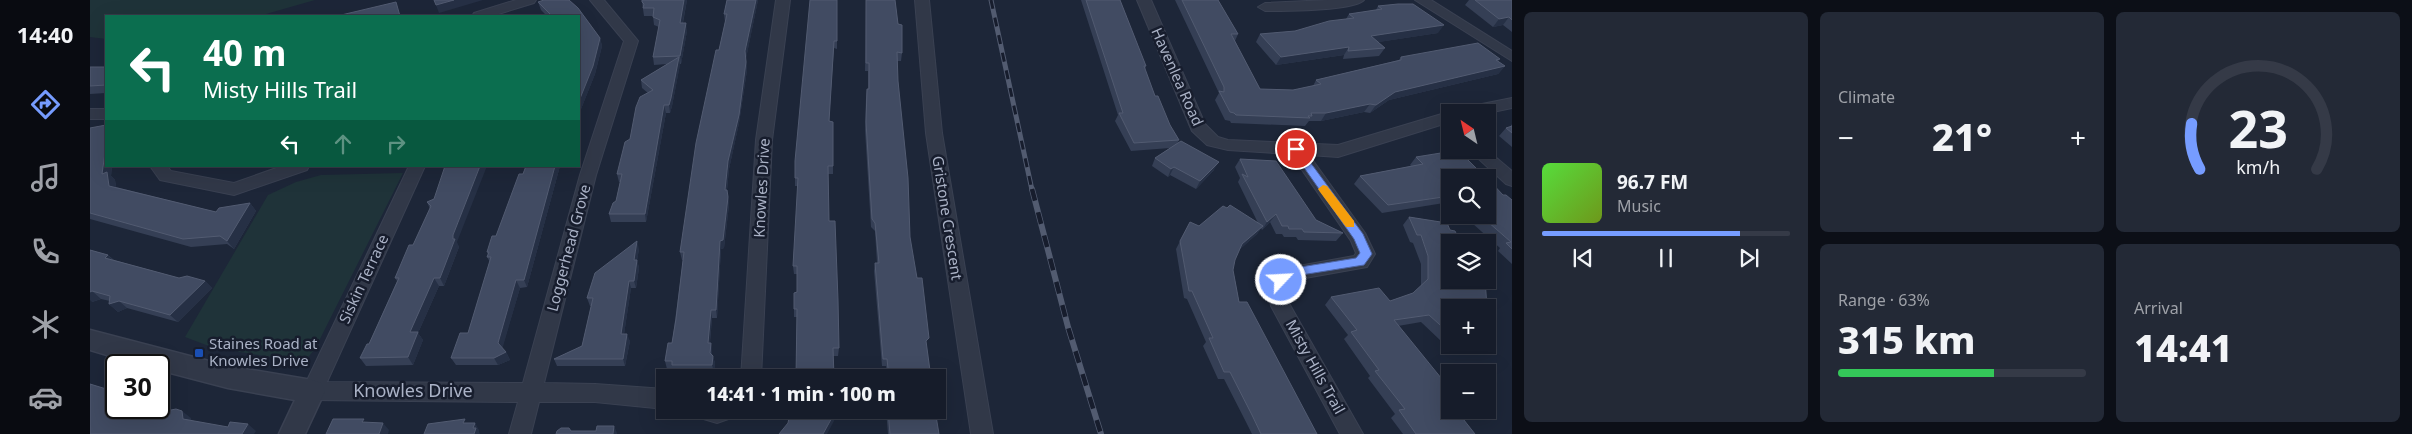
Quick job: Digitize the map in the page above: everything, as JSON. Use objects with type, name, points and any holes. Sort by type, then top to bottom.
[{"type":"street","points":[[482,15],[529,0]]},
{"type":"street","name":"Loggerhead Grove","points":[[530,392],[588,175],[631,41],[596,0]]},
{"type":"street","name":"Knowles Drive","points":[[751,369],[764,140],[783,0]]},
{"type":"street","name":"Gristone Crescent","points":[[922,0],[934,133],[982,434]]},
{"type":"street","name":"Havenlea Road","points":[[1144,0],[1201,133],[1213,141],[1228,145],[1330,152],[1348,149],[1441,123]]},
{"type":"street","points":[[1264,7],[1314,6],[1357,0]]},
{"type":"street","points":[[1422,0],[1512,58]]},
{"type":"street","points":[[1496,106],[1512,103]]},
{"type":"street","points":[[90,114],[105,114]]},
{"type":"street","name":"Misty Hills Trail","points":[[1296,149],[1357,233],[1366,254],[1360,262],[1288,274],[1276,287],[1281,306],[1352,434]]},
{"type":"street","points":[[1488,159],[1512,180]]},
{"type":"street","points":[[159,167],[166,176],[234,189],[299,167]]},
{"type":"street","name":"Siskin Terrace","points":[[312,391],[416,167]]},
{"type":"street","points":[[90,340],[184,367],[273,388],[312,391],[292,434]]},
{"type":"street","name":"Knowles Drive","points":[[312,391],[595,392],[656,398]]},
{"type":"street","points":[[520,434],[530,392]]},
{"type":"shaded area","points":[[90,0],[315,0],[262,15],[105,15],[105,39],[90,37]]},
{"type":"shaded area","points":[[403,173],[315,349],[304,362],[214,348],[185,337],[268,195],[296,182],[321,175]]},
{"type":"building","points":[[434,0],[454,0],[436,5]]},
{"type":"building","points":[[544,0],[569,0],[578,8],[600,38],[593,66],[580,98],[580,15],[551,15],[538,2]]},
{"type":"building","points":[[642,0],[684,0],[680,23],[686,23],[680,56],[653,57],[660,20],[653,17],[654,8],[643,8]]},
{"type":"building","points":[[727,0],[756,0],[745,51],[746,62],[739,115],[728,161],[725,190],[727,190],[728,197],[723,240],[720,241],[716,310],[711,310],[708,343],[711,343],[712,365],[672,365],[672,361],[665,361],[668,343],[672,343],[676,319],[684,252],[680,252],[696,143],[716,50],[719,50],[727,14],[724,14]]},
{"type":"building","points":[[810,0],[837,0],[837,41],[834,41],[829,121],[833,122],[833,166],[828,166],[829,221],[835,221],[838,300],[839,348],[833,348],[834,369],[796,369],[797,309],[794,309],[794,293],[797,292],[797,266],[793,266],[798,178],[795,178]]},
{"type":"building","points":[[866,0],[895,0],[898,24],[902,25],[902,53],[897,52],[898,81],[908,178],[910,237],[917,278],[922,278],[929,338],[926,341],[930,369],[888,369],[887,359],[883,359],[875,263],[879,263],[875,223],[872,219],[866,122],[869,63],[866,63]]},
{"type":"building","points":[[1086,0],[1120,0],[1146,66],[1144,66],[1155,96],[1158,96],[1170,125],[1179,140],[1134,143],[1119,113],[1123,113]]},
{"type":"building","points":[[1182,0],[1218,0],[1238,34],[1231,34],[1260,89],[1293,90],[1321,84],[1316,80],[1401,60],[1401,57],[1478,43],[1500,59],[1496,60],[1505,66],[1395,92],[1376,105],[1370,104],[1326,113],[1311,113],[1312,116],[1308,116],[1310,118],[1236,115],[1230,112],[1219,91],[1224,92],[1224,87]]},
{"type":"building","points":[[1475,0],[1512,0],[1512,20],[1509,17],[1499,19]]},
{"type":"building","points":[[396,2],[400,15],[341,15]]},
{"type":"building","points":[[1413,4],[1444,25],[1371,36],[1385,48],[1348,51],[1349,47],[1281,57],[1260,34],[1295,31],[1329,21],[1354,18],[1349,14],[1382,9],[1378,6]]},
{"type":"building","points":[[679,57],[669,105],[664,105],[645,214],[609,214],[613,203],[616,201],[622,174],[617,174],[625,142],[630,139],[636,107],[640,97],[653,90],[641,80]]},
{"type":"building","points":[[90,67],[105,67],[105,85],[90,86]]},
{"type":"building","points":[[105,125],[105,153],[102,174],[107,172],[109,186],[216,212],[219,208],[250,203],[227,241],[220,236],[183,239],[90,213],[90,128]]},
{"type":"building","points":[[1512,126],[1512,133],[1506,128]]},
{"type":"building","points":[[1181,141],[1219,162],[1200,181],[1174,167],[1171,169],[1155,158]]},
{"type":"building","points":[[1441,153],[1441,159],[1467,159],[1477,169],[1441,169],[1441,197],[1388,205],[1360,176],[1423,164],[1416,157]]},
{"type":"building","points":[[1240,159],[1276,161],[1316,220],[1343,233],[1304,232],[1302,229],[1289,229],[1288,226],[1282,226],[1276,214],[1267,222],[1242,174],[1248,177]]},
{"type":"building","points":[[445,167],[480,167],[453,235],[453,239],[455,239],[440,278],[434,278],[410,332],[418,332],[408,357],[360,358],[367,344],[369,344],[399,278],[395,278],[409,245],[413,245],[431,206],[427,202],[434,199]]},
{"type":"building","points":[[526,167],[555,167],[524,280],[516,280],[498,343],[506,352],[494,358],[451,358],[460,333],[468,333],[491,257],[487,257],[489,252],[487,252],[492,236],[496,236],[519,174],[523,174]]},
{"type":"building","points":[[1496,188],[1503,195],[1512,200],[1512,249],[1506,243],[1511,242],[1490,224],[1496,224]]},
{"type":"building","points":[[1230,205],[1263,226],[1242,244],[1235,260],[1233,270],[1239,302],[1247,302],[1317,434],[1261,434],[1230,372],[1224,372],[1209,338],[1213,338],[1192,291],[1189,291],[1180,241],[1190,222],[1199,226],[1223,206],[1227,208]]},
{"type":"building","points":[[1409,217],[1447,224],[1450,230],[1455,231],[1456,234],[1441,234],[1441,289],[1486,289],[1486,299],[1441,299],[1441,326],[1429,315],[1394,320],[1441,378],[1441,419],[1463,419],[1475,434],[1416,434],[1399,410],[1405,409],[1375,371],[1379,370],[1351,332],[1357,330],[1331,297],[1379,288],[1390,301],[1413,293],[1428,279],[1428,256],[1421,235],[1417,235]]},
{"type":"building","points":[[637,241],[634,260],[637,260],[634,281],[629,281],[621,334],[627,334],[623,359],[554,359],[582,346],[593,298],[587,298],[595,273]]},
{"type":"building","points":[[90,250],[108,255],[105,258],[179,278],[187,276],[205,281],[170,315],[119,301],[109,304],[110,296],[90,292]]},
{"type":"building","points":[[90,384],[105,389],[105,419],[170,419],[170,410],[176,409],[182,411],[183,419],[228,427],[230,422],[248,424],[242,434],[90,434]]},
{"type":"building","points":[[333,419],[364,419],[362,422],[383,423],[379,434],[326,434]]},
{"type":"building","points":[[465,419],[463,423],[475,423],[473,428],[476,428],[474,434],[424,434],[428,424]]},
{"type":"building","points":[[789,419],[831,419],[823,434],[779,434]]},
{"type":"building","points":[[889,419],[936,419],[939,434],[890,434]]},
{"type":"building","points":[[597,426],[614,426],[613,434],[556,434],[561,428],[569,428],[571,431],[596,431]]},
{"type":"railway","points":[[991,0],[1032,190]]},
{"type":"railway","points":[[1032,189],[1068,327],[1101,434]]},
{"type":"slow traffic","points":[[1323,189],[1350,224]]},
{"type":"place","name":"Staines Road at Knowles Drive","points":[[199,353]]},
{"type":"route","points":[[1281,280],[1288,274],[1301,270],[1360,262],[1366,254],[1354,229],[1313,176],[1296,149]]}]
